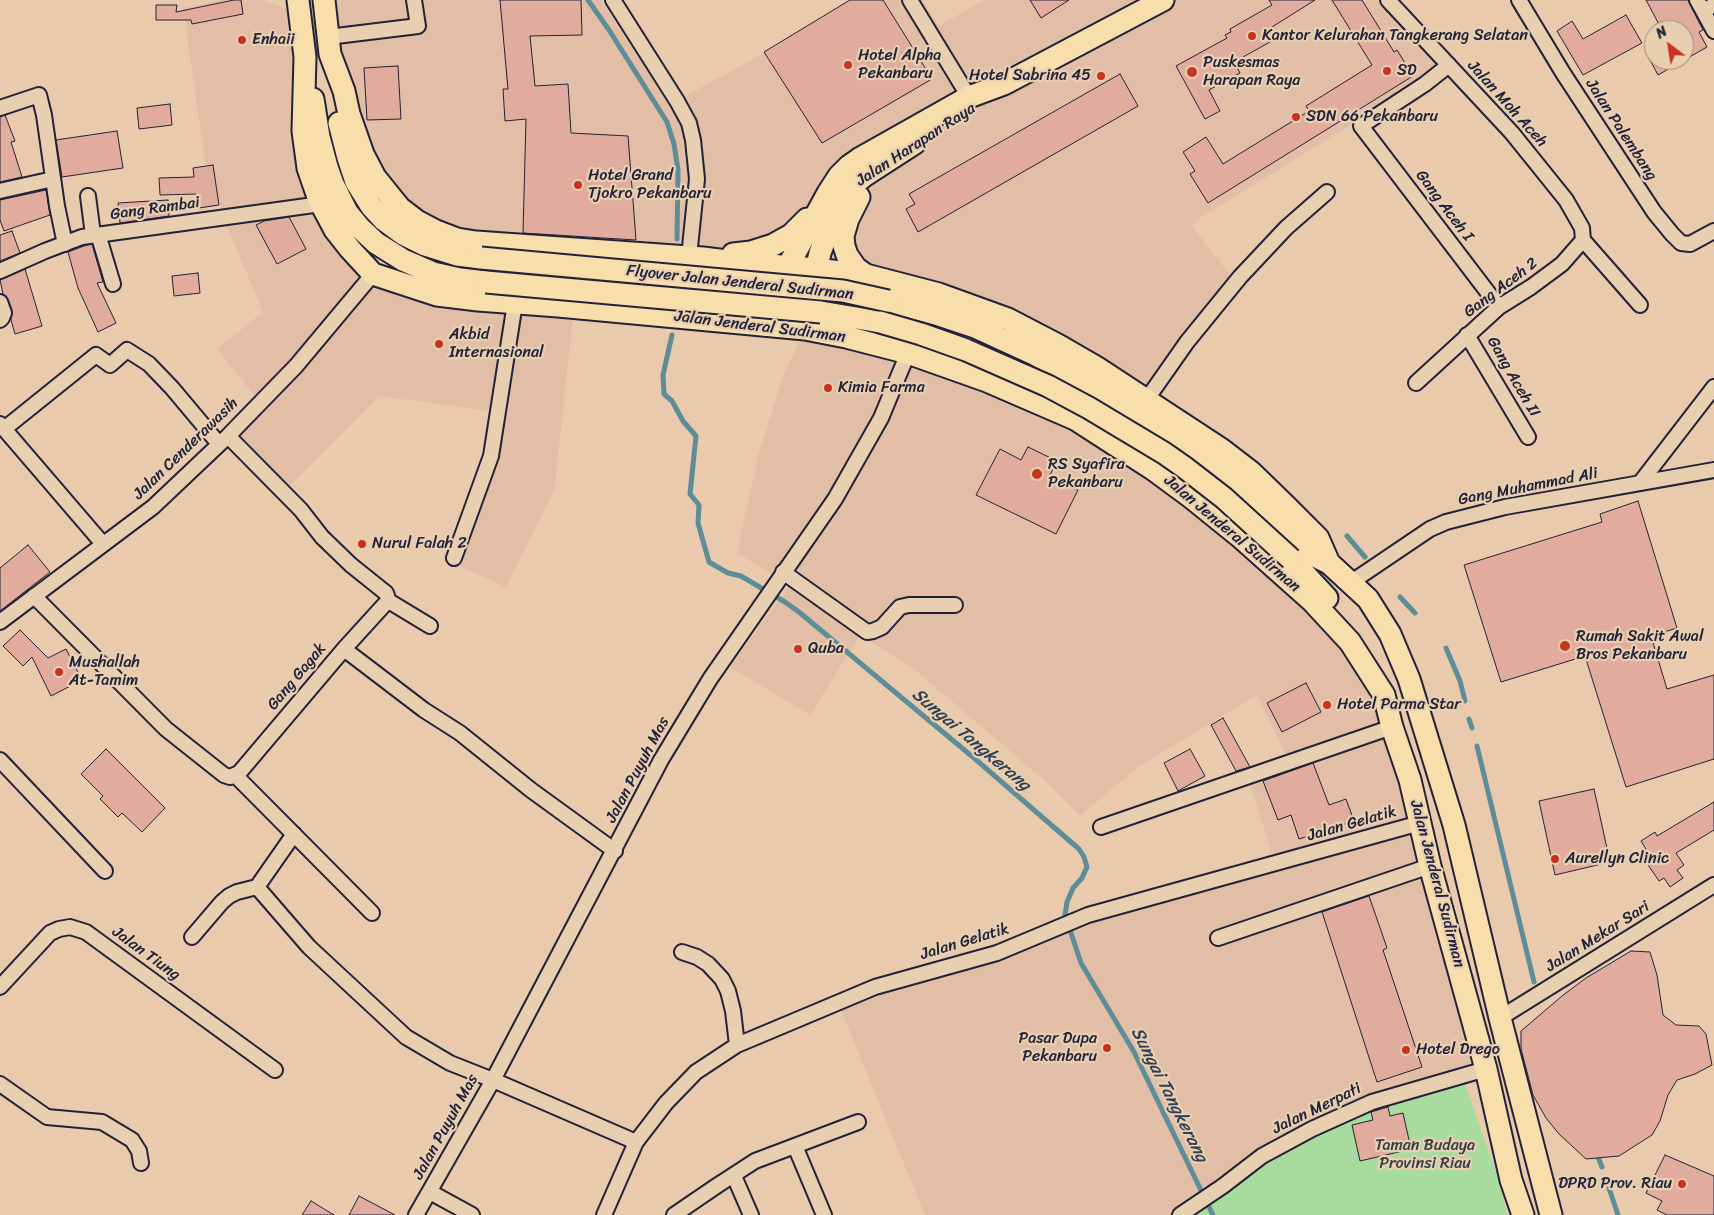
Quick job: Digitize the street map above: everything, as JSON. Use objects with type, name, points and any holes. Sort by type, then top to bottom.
[{"type":"main road","name":"Jalan Jenderal Sudirman","points":[[298,0],[320,60],[344,91],[349,114],[363,154],[375,177],[400,208],[436,231],[457,239],[476,242],[696,257],[866,275],[931,291],[1008,319],[1058,344],[1146,399],[1221,449],[1251,472],[1318,538],[1329,563],[1368,599],[1390,634],[1410,679],[1454,825],[1500,1018],[1551,1215]]},
{"type":"main road","name":"Jalan Jenderal Sudirman","points":[[324,0],[320,60],[303,131],[308,168],[321,204],[335,230],[373,274],[437,295],[776,326],[846,337],[908,353],[987,381],[1075,420],[1114,444],[1192,498],[1262,556],[1337,626],[1350,642],[1384,696],[1392,727],[1410,780],[1430,866],[1486,1068],[1512,1180],[1523,1215]]},
{"type":"main road","name":"Jalan Harapan Raya","points":[[776,326],[788,266],[839,176],[859,159],[968,97],[1004,84],[1164,0]]},
{"type":"main road","name":"Flyover Jalan Jenderal Sudirman","points":[[320,60],[319,137],[327,167],[339,196],[347,212],[360,228],[376,243],[403,260],[433,273],[460,279],[821,312],[880,322],[921,334],[966,350],[1048,386],[1089,408],[1170,458],[1297,552]]},
{"type":"main road","name":"Jalan Harapan Raya","points":[[805,330],[820,253],[835,211],[843,196],[864,176],[906,148],[975,107],[1004,84]]},
{"type":"main road","points":[[866,275],[856,268],[847,255],[844,246],[843,236],[848,219],[862,192],[906,148]]},
{"type":"main road","points":[[696,257],[751,252],[773,245],[791,235],[806,221],[828,193]]},
{"type":"main road","points":[[641,313],[661,305],[698,307],[707,302],[712,292],[710,280],[706,276],[694,271],[664,269],[648,254]]},
{"type":"main road","points":[[908,353],[897,338],[885,330],[882,324],[882,309],[886,303],[898,295],[912,297],[931,291]]},
{"type":"main road","points":[[1297,552],[1313,555],[1329,563]]},
{"type":"main road","points":[[1297,552],[1331,602],[1337,626]]},
{"type":"street","points":[[320,60],[418,26],[414,0]]},
{"type":"street","points":[[612,0],[677,100],[689,123],[693,140],[696,179],[696,257]]},
{"type":"street","points":[[910,0],[968,97]]},
{"type":"street","name":"Jalan Moh Aceh","points":[[1388,0],[1512,133],[1566,200],[1582,228],[1583,240]]},
{"type":"street","name":"Jalan Palembang","points":[[1519,0],[1568,82],[1654,212],[1672,234],[1681,243],[1690,244],[1714,231]]},
{"type":"street","points":[[1705,5],[1714,31]]},
{"type":"street","name":"Gang Aceh I","points":[[1448,65],[1425,84],[1361,126],[1499,307]]},
{"type":"street","points":[[0,108],[39,94],[44,114],[57,206],[65,244]]},
{"type":"street","points":[[0,191],[53,179]]},
{"type":"street","points":[[1146,399],[1187,342],[1240,277],[1286,228],[1327,192]]},
{"type":"street","points":[[88,196],[95,235],[113,284]]},
{"type":"street","name":"Gang Rambai","points":[[0,271],[65,244],[95,235],[321,204]]},
{"type":"street","points":[[1583,240],[1640,305]]},
{"type":"street","name":"Gang Aceh 2","points":[[1416,383],[1499,307],[1531,287],[1562,264],[1583,240]]},
{"type":"street","name":"Jalan Cenderawasih","points":[[0,622],[153,507],[296,366],[373,274]]},
{"type":"street","points":[[0,302],[4,313],[0,320]]},
{"type":"street","points":[[454,558],[491,456],[515,303]]},
{"type":"street","name":"Gang Aceh II","points":[[1467,335],[1528,437]]},
{"type":"street","points":[[103,544],[2,427],[96,355],[110,365],[127,350],[149,364],[223,440],[301,510],[322,537],[351,565],[386,593],[388,602]]},
{"type":"street","name":"Jalan Puyuh Mas","points":[[416,1215],[493,1080],[615,851],[661,760],[710,679],[835,499],[876,426],[908,353]]},
{"type":"street","points":[[1640,483],[1714,387]]},
{"type":"street","name":"Gang Muhammad Ali","points":[[1350,582],[1430,529],[1446,522],[1505,507],[1714,470]]},
{"type":"street","points":[[780,578],[867,632],[882,627],[898,609],[904,606],[955,605]]},
{"type":"street","points":[[34,596],[166,729],[224,775],[230,777],[236,775],[372,913]]},
{"type":"street","points":[[388,602],[430,626]]},
{"type":"street","points":[[344,649],[388,602]]},
{"type":"street","name":"Gang Gagak","points":[[236,775],[344,649],[424,710],[460,733],[531,790],[615,851]]},
{"type":"street","points":[[1101,826],[1392,727]]},
{"type":"street","points":[[0,760],[105,871]]},
{"type":"street","name":"Jalan Gelatik","points":[[607,1214],[636,1142],[666,1103],[710,1061],[737,1045],[874,987],[997,952],[1088,915],[1420,823]]},
{"type":"street","points":[[192,937],[229,896],[257,887],[294,834]]},
{"type":"street","points":[[1218,938],[1430,866]]},
{"type":"street","name":"Jalan Mekar Sari","points":[[1500,1018],[1714,885]]},
{"type":"street","points":[[257,887],[309,947],[406,1037],[450,1063],[636,1142]]},
{"type":"street","name":"Jalan Tiung","points":[[0,987],[50,933],[70,927],[86,932],[275,1070]]},
{"type":"street","points":[[682,952],[697,957],[708,964],[722,979],[728,991],[733,1011],[737,1045]]},
{"type":"street","name":"Jalan Merpati","points":[[1180,1215],[1223,1186],[1262,1156],[1312,1129],[1372,1102],[1486,1068]]},
{"type":"street","points":[[0,1084],[47,1117],[102,1122],[132,1140],[139,1151],[141,1163]]},
{"type":"street","points":[[674,1215],[756,1161],[858,1122]]},
{"type":"street","points":[[795,1146],[824,1215]]},
{"type":"street","points":[[734,1176],[751,1215]]},
{"type":"street","points":[[430,1192],[472,1215]]},
{"type":"shaded area","points":[[222,0],[263,0],[292,11],[297,58],[368,282],[573,318],[554,491],[506,587],[443,559],[484,457],[490,411],[379,396],[280,496],[226,437],[254,395],[217,349],[263,312],[227,226],[204,155],[183,8]]},
{"type":"shaded area","points":[[331,0],[601,0],[669,105],[861,0],[922,0],[939,26],[984,0],[1401,0],[1443,68],[1200,218],[1192,226],[1231,276],[1146,386],[1064,334],[1013,308],[942,282],[868,264],[817,257],[788,260],[477,236],[420,216],[380,174],[341,66]]},
{"type":"shaded area","points":[[801,338],[938,374],[983,390],[1070,428],[1149,478],[1233,543],[1307,609],[1365,666],[1384,721],[1470,1039],[1470,1075],[1336,1121],[1249,1173],[1188,1215],[925,1215],[836,998],[1273,857],[1248,777],[1289,762],[1257,695],[1138,767],[1080,816],[1045,781],[914,669],[860,635],[810,715],[730,667],[790,585],[737,553],[759,453],[783,376]]},
{"type":"green space","name":"Taman Budaya Provinsi Riau","points":[[1463,1078],[1501,1186],[1507,1215],[1194,1215],[1250,1175],[1337,1122]]},
{"type":"building","points":[[241,0],[243,14],[192,24],[191,20],[156,20],[156,5],[177,5],[176,12]]},
{"type":"building","name":"Hotel Grand Tjokro Pekanbaru","points":[[500,0],[581,0],[582,35],[530,36],[535,86],[568,84],[571,133],[628,136],[636,240],[523,233],[526,119],[505,121],[503,89],[508,89]]},
{"type":"building","name":"Hotel Alpha Pekanbaru","points":[[850,0],[883,0],[932,79],[822,143],[764,52]]},
{"type":"building","points":[[1030,0],[1069,0],[1041,18]]},
{"type":"building","points":[[1269,0],[1315,0],[1272,27],[1279,37],[1234,62],[1240,73],[1209,90],[1220,111],[1205,119],[1176,66],[1227,38],[1225,35],[1231,32],[1230,29],[1272,5]]},
{"type":"building","points":[[1332,0],[1362,0],[1394,52],[1397,50],[1413,76],[1208,203],[1190,174],[1195,171],[1183,152],[1206,137],[1223,164],[1309,111],[1306,106],[1372,65]]},
{"type":"building","points":[[1646,0],[1688,0],[1703,30],[1699,32],[1707,47],[1694,54],[1694,20],[1657,20]]},
{"type":"building","points":[[1626,15],[1642,43],[1583,75],[1557,31],[1572,21],[1583,39]]},
{"type":"building","points":[[398,66],[401,119],[367,120],[364,68]]},
{"type":"building","points":[[1655,70],[1667,70],[1658,75]]},
{"type":"building","points":[[1120,74],[1138,106],[918,232],[906,209],[915,204],[909,194]]},
{"type":"building","points":[[170,104],[172,125],[139,129],[137,108]]},
{"type":"building","points":[[5,115],[15,141],[11,142],[22,177],[0,182],[0,117]]},
{"type":"building","points":[[117,131],[123,168],[62,177],[56,140]]},
{"type":"building","points":[[213,165],[219,205],[199,208],[196,194],[160,195],[159,178],[194,177],[193,168]]},
{"type":"building","points":[[46,190],[50,215],[4,231],[0,220],[0,200]]},
{"type":"building","points":[[168,200],[169,216],[120,223],[118,203]]},
{"type":"building","points":[[289,217],[306,249],[277,264],[256,225],[264,221]]},
{"type":"building","points":[[12,231],[20,253],[0,261],[0,235]]},
{"type":"building","points":[[92,244],[103,282],[97,283],[116,323],[98,332],[78,288],[68,252]]},
{"type":"building","points":[[25,269],[42,326],[15,334],[11,320],[12,310],[8,299],[3,294],[0,280]]},
{"type":"building","points":[[198,273],[200,293],[174,296],[172,276]]},
{"type":"building","points":[[1028,447],[1057,461],[1050,475],[1078,490],[1056,534],[976,495],[1000,449],[1021,460]]},
{"type":"building","name":"Rumah Sakit Awal Bros Pekanbaru","points":[[1638,501],[1677,628],[1651,636],[1667,689],[1714,675],[1714,759],[1626,787],[1585,656],[1501,682],[1464,565],[1602,522],[1600,514]]},
{"type":"building","points":[[28,545],[50,572],[0,611],[0,568]]},
{"type":"building","name":"Mushallah At-Tamim","points":[[20,630],[48,658],[66,649],[82,680],[51,696],[32,657],[23,666],[3,646]]},
{"type":"building","points":[[1306,683],[1321,712],[1282,732],[1267,703]]},
{"type":"building","points":[[1223,718],[1250,767],[1236,771],[1211,725]]},
{"type":"building","points":[[106,749],[165,808],[142,832],[122,813],[118,817],[100,799],[103,796],[81,774]]},
{"type":"building","points":[[1190,749],[1205,776],[1178,791],[1164,763]]},
{"type":"building","points":[[1313,763],[1329,805],[1346,799],[1354,821],[1299,839],[1291,815],[1278,820],[1263,781]]},
{"type":"building","points":[[1594,789],[1610,862],[1555,875],[1539,801]]},
{"type":"building","points":[[1714,802],[1714,830],[1676,853],[1684,865],[1677,870],[1683,878],[1670,887],[1664,878],[1659,881],[1640,853],[1646,849],[1641,841],[1655,832],[1657,836]]},
{"type":"building","points":[[1369,896],[1387,948],[1383,950],[1422,1067],[1377,1082],[1322,912]]},
{"type":"building","points":[[1631,951],[1650,952],[1657,975],[1663,1015],[1676,1025],[1699,1026],[1706,1034],[1712,1065],[1695,1074],[1677,1080],[1668,1095],[1660,1121],[1652,1135],[1619,1156],[1586,1159],[1559,1134],[1546,1118],[1533,1095],[1521,1049],[1521,1031],[1586,978]]},
{"type":"building","points":[[1388,1107],[1390,1116],[1403,1113],[1411,1149],[1360,1161],[1352,1125],[1373,1120],[1371,1112]]},
{"type":"building","name":"DPRD Prov. Riau","points":[[1665,1155],[1714,1176],[1714,1215],[1667,1215],[1657,1210],[1662,1201],[1646,1193]]},
{"type":"building","points":[[359,1196],[395,1215],[349,1215]]},
{"type":"building","points":[[311,1201],[334,1215],[302,1215]]},
{"type":"waterway","name":"Sungai Tangkerang","points":[[588,0],[667,122],[674,144],[678,170],[677,239]]},
{"type":"waterway","name":"Sungai Tangkerang","points":[[672,335],[663,375],[664,394],[672,401],[683,421],[696,436],[690,494],[699,505],[698,523],[709,562],[728,573],[741,576],[799,612],[974,758],[1079,849],[1087,867],[1082,878],[1073,888],[1067,902],[1065,915],[1081,963],[1134,1052],[1213,1215]]},
{"type":"waterway","points":[[1347,536],[1365,557]]},
{"type":"waterway","points":[[1400,597],[1415,613]]},
{"type":"waterway","points":[[1446,648],[1460,681],[1465,701]]},
{"type":"waterway","points":[[1469,719],[1472,728]]},
{"type":"waterway","points":[[1477,746],[1534,982]]},
{"type":"waterway","points":[[1596,1152],[1602,1167]]},
{"type":"waterway","points":[[1609,1188],[1618,1215]]},
{"type":"place","name":"Kantor Kelurahan Tangkerang Selatan","points":[[1252,36]]},
{"type":"place","name":"Enhaii","points":[[242,40]]},
{"type":"place","name":"Hotel Alpha Pekanbaru","points":[[848,65]]},
{"type":"place","name":"SD","points":[[1387,71]]},
{"type":"place","name":"Puskesmas Harapan Raya","points":[[1192,72]]},
{"type":"place","name":"Hotel Sabrina 45","points":[[1101,76]]},
{"type":"place","name":"SDN 66 Pekanbaru","points":[[1296,117]]},
{"type":"place","name":"Hotel Grand Tjokro Pekanbaru","points":[[578,185]]},
{"type":"place","name":"Akbid Internasional","points":[[439,344]]},
{"type":"place","name":"Kimia Farma","points":[[828,388]]},
{"type":"place","name":"RS Syafira Pekanbaru","points":[[1037,474]]},
{"type":"place","name":"Nurul Falah 2","points":[[362,544]]},
{"type":"place","name":"Rumah Sakit Awal Bros Pekanbaru","points":[[1565,646]]},
{"type":"place","name":"Quba","points":[[798,649]]},
{"type":"place","name":"Mushallah At-Tamim","points":[[59,672]]},
{"type":"place","name":"Hotel Parma Star","points":[[1327,705]]},
{"type":"place","name":"Aurellyn Clinic","points":[[1555,859]]},
{"type":"place","name":"Pasar Dupa Pekanbaru","points":[[1107,1048]]},
{"type":"place","name":"Hotel Drego","points":[[1406,1050]]},
{"type":"place","name":"DPRD Prov. Riau","points":[[1682,1184]]}]
